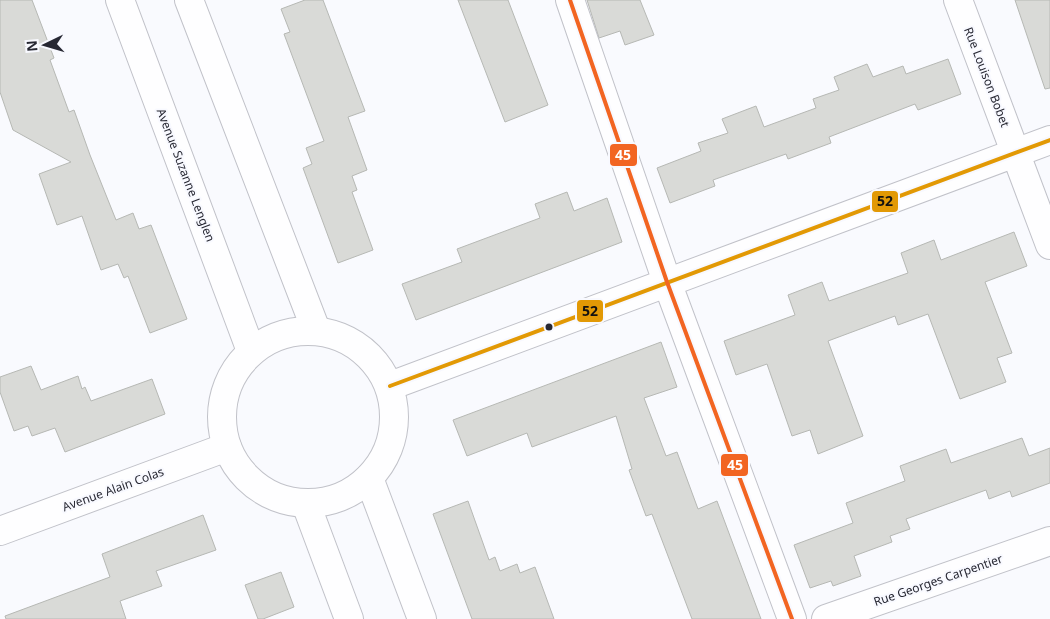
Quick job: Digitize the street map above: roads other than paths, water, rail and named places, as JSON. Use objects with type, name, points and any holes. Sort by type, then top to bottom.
[{"type":"street","name":"Avenue Suzanne Lenglen","points":[[120,0],[252,351]]},
{"type":"street","points":[[189,0],[316,330]]},
{"type":"street","points":[[570,0],[667,282],[792,619]]},
{"type":"street","name":"Rue Louison Bobet","points":[[958,0],[1016,153]]},
{"type":"street","points":[[390,386],[1050,140]]},
{"type":"street","points":[[1016,153],[1050,245]]},
{"type":"street","points":[[316,330],[340,336],[361,348],[378,365],[390,386],[395,410],[393,435],[384,458],[370,478],[344,495],[329,501],[306,504],[280,499],[257,487],[239,469],[227,447],[222,421],[224,395],[235,370],[252,351],[271,338],[293,331],[316,330]]},
{"type":"street","name":"Avenue Alain Colas","points":[[0,531],[227,447]]},
{"type":"street","points":[[370,478],[422,619]]},
{"type":"street","points":[[306,504],[349,619]]},
{"type":"street","name":"Rue Georges Carpentier","points":[[826,619],[1050,542]]}]
